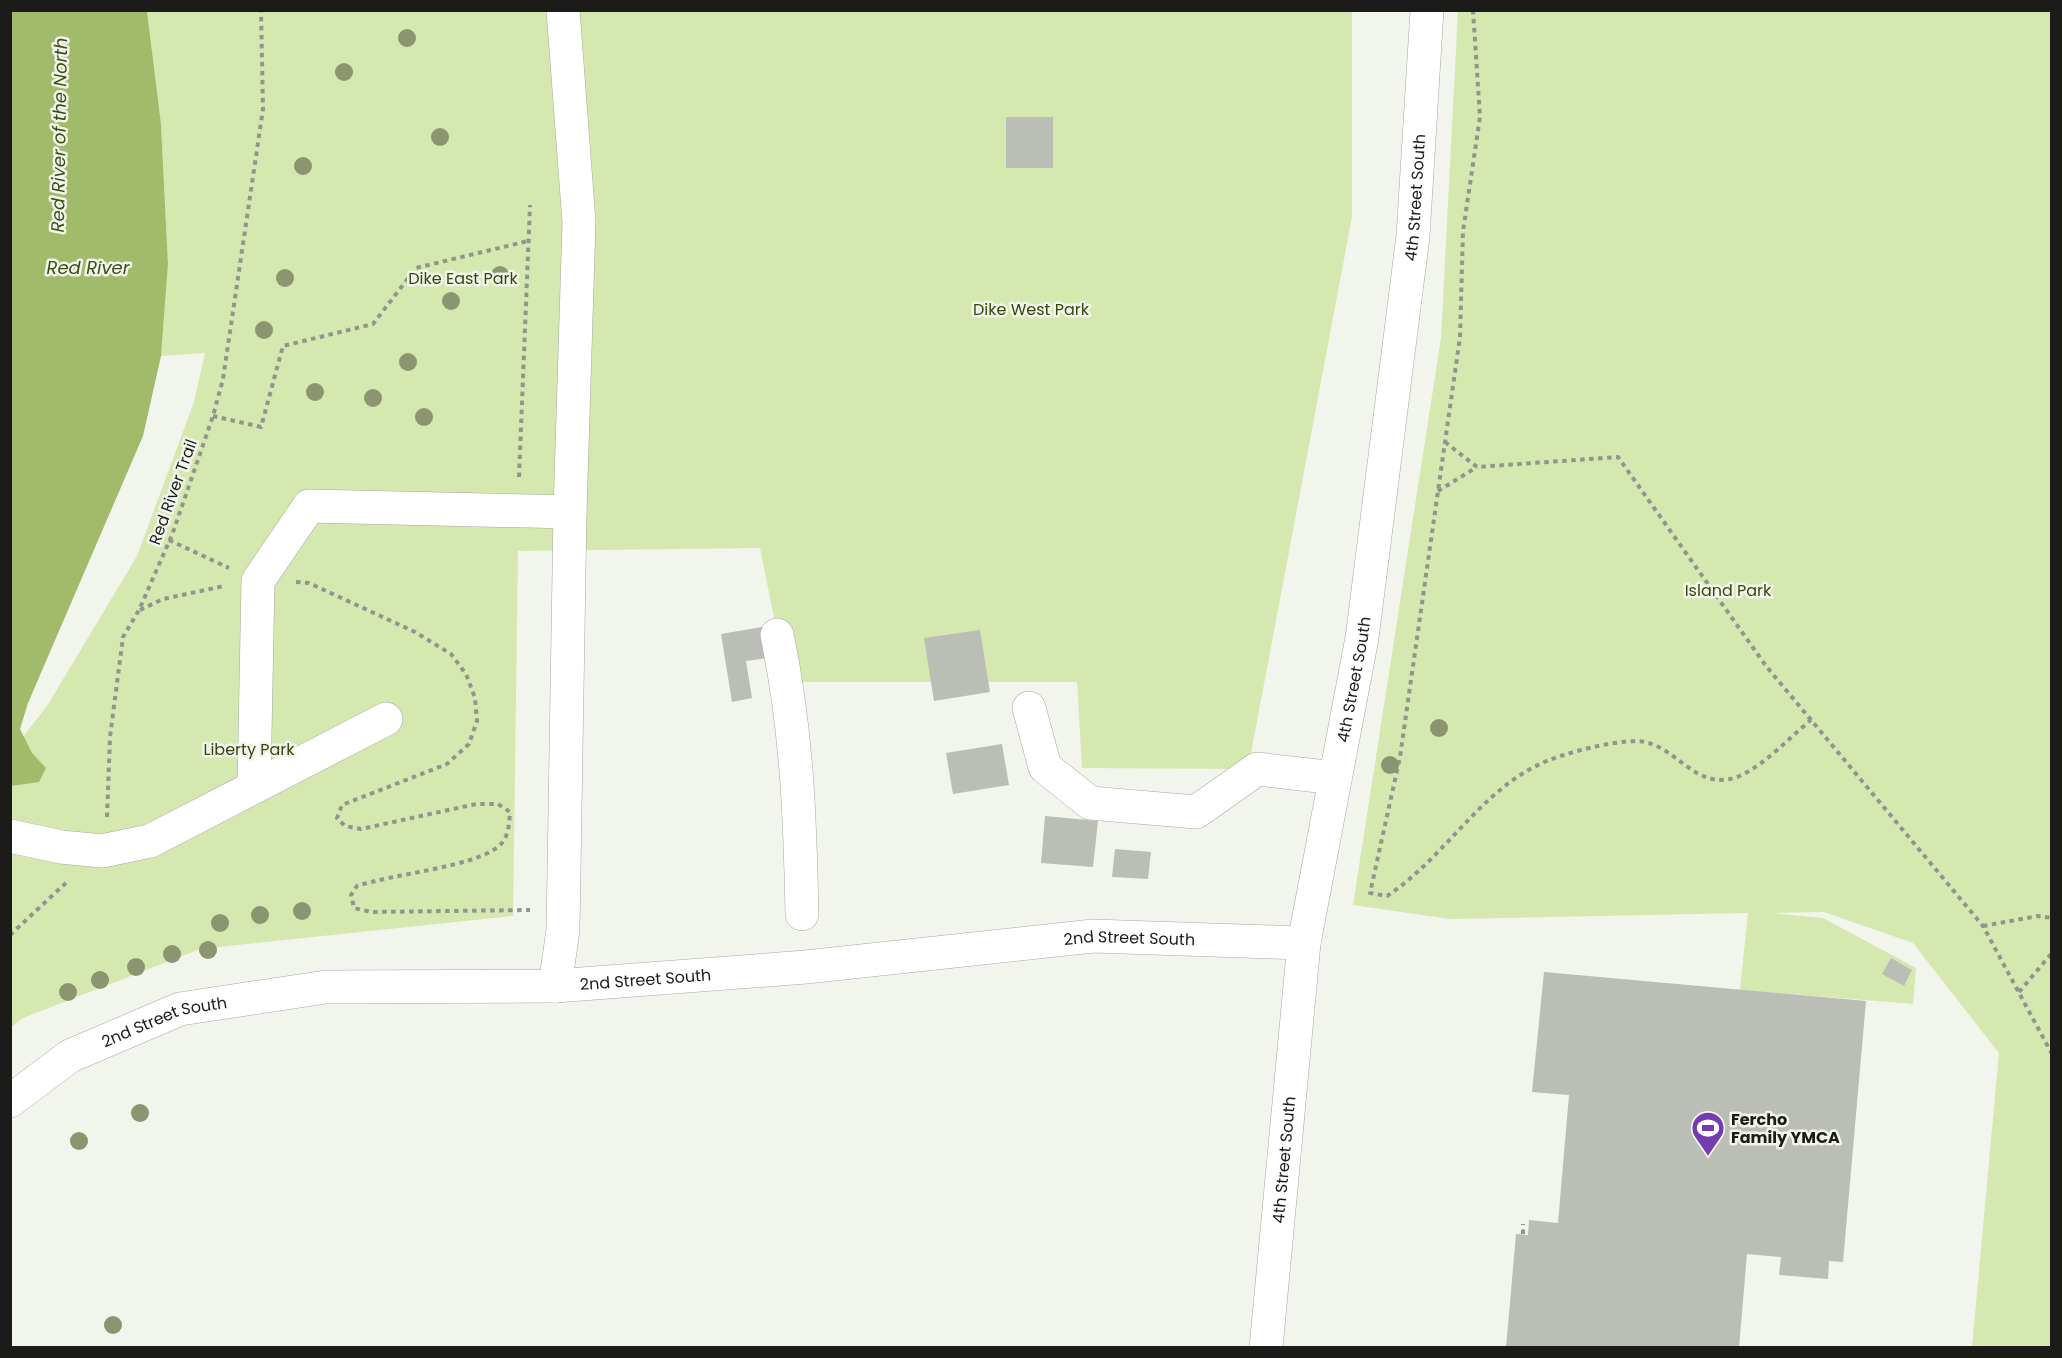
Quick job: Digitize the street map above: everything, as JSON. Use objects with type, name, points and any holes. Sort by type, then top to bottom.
[{"type":"street","points":[[555,986],[563,910],[570,512],[579,222],[563,10]]},
{"type":"street","name":"4th Street South","points":[[1266,1347],[1304,943],[1362,638],[1413,236],[1427,10]]},
{"type":"street","points":[[254,786],[258,581],[309,506],[570,512]]},
{"type":"street","points":[[777,634],[787,682],[800,796],[802,914]]},
{"type":"street","points":[[1029,708],[1045,767],[1090,803],[1196,812],[1257,769],[1335,778]]},
{"type":"street","points":[[10,836],[60,847],[102,851],[150,841],[386,719]]},
{"type":"street","name":"2nd Street South","points":[[10,1101],[70,1056],[180,1009],[326,987],[555,986],[806,967],[1094,936],[1304,943]]},
{"type":"path","name":"Red River Trail","points":[[102,851],[107,821],[110,737],[123,637],[139,610],[169,540],[213,416],[223,379],[263,109],[261,10]]},
{"type":"path","points":[[1473,10],[1480,117],[1463,231],[1460,337],[1400,757],[1370,893],[1387,896],[1404,885],[1483,802],[1511,780],[1562,755],[1643,741],[1665,749],[1705,778],[1730,779],[1751,770],[1811,720]]},
{"type":"path","points":[[518,511],[530,206]]},
{"type":"path","points":[[213,416],[261,427],[283,346],[373,324],[416,268],[528,241]]},
{"type":"path","points":[[1445,442],[1477,467]]},
{"type":"path","points":[[1438,491],[1477,467],[1618,457],[1766,666],[1983,926],[2052,1054]]},
{"type":"path","points":[[169,540],[258,581]]},
{"type":"path","points":[[139,610],[175,596],[258,581],[309,583],[415,632],[451,654],[466,674],[475,698],[477,721],[469,744],[447,764],[342,805],[337,818],[345,826],[361,830],[476,804],[498,804],[510,812],[509,828],[500,845],[481,858],[357,885],[351,895],[354,908],[370,912],[563,910]]},
{"type":"path","points":[[10,935],[102,851]]},
{"type":"path","points":[[1983,926],[2038,916],[2052,918]]},
{"type":"path","points":[[2019,992],[2052,953]]},
{"type":"path","points":[[1523,1224],[1523,1234]]},
{"type":"green space","points":[[147,11],[1352,11],[1352,217],[1248,769],[1082,768],[1077,682],[787,682],[760,548],[518,551],[513,916],[200,949],[23,1018],[11,1027],[11,752],[47,706],[137,556],[194,402],[205,353],[161,356],[168,264],[161,124]]},
{"type":"green space","name":"Island Park","points":[[1458,11],[2051,11],[2051,1347],[1972,1347],[1999,1053],[1913,943],[1824,912],[1771,913],[1823,918],[1916,968],[1913,1004],[1740,990],[1748,913],[1450,919],[1353,905],[1441,338]]},
{"type":"water","name":"Red River","points":[[10,11],[147,11],[161,124],[168,264],[161,356],[143,436],[28,703],[20,729],[32,753],[46,768],[39,782],[11,786]]},
{"type":"building","points":[[1006,117],[1053,117],[1053,168],[1006,168]]},
{"type":"building","points":[[762,627],[767,658],[746,661],[752,698],[732,702],[721,634]]},
{"type":"building","points":[[980,630],[990,692],[934,701],[924,638]]},
{"type":"building","points":[[1002,744],[1009,785],[953,794],[946,753]]},
{"type":"building","points":[[1045,816],[1098,821],[1093,867],[1041,863]]},
{"type":"building","points":[[1115,849],[1151,852],[1148,879],[1112,877]]},
{"type":"building","points":[[1891,958],[1912,970],[1904,986],[1882,974]]},
{"type":"building","name":"Fercho Family YMCA","points":[[1544,972],[1866,1001],[1843,1262],[1829,1261],[1828,1279],[1779,1275],[1781,1257],[1747,1254],[1739,1348],[1506,1348],[1516,1234],[1528,1235],[1529,1220],[1558,1223],[1569,1095],[1532,1092]]},
{"type":"place","name":"Fercho Family YMCA","points":[[1708,1157]]},
{"type":"water label","name":"Red River of the North","points":[[59,135]]},
{"type":"park label","name":"Dike East Park","points":[[463,278]]},
{"type":"park label","name":"Dike West Park","points":[[1031,309]]},
{"type":"park label","name":"Liberty Park","points":[[249,749]]}]
